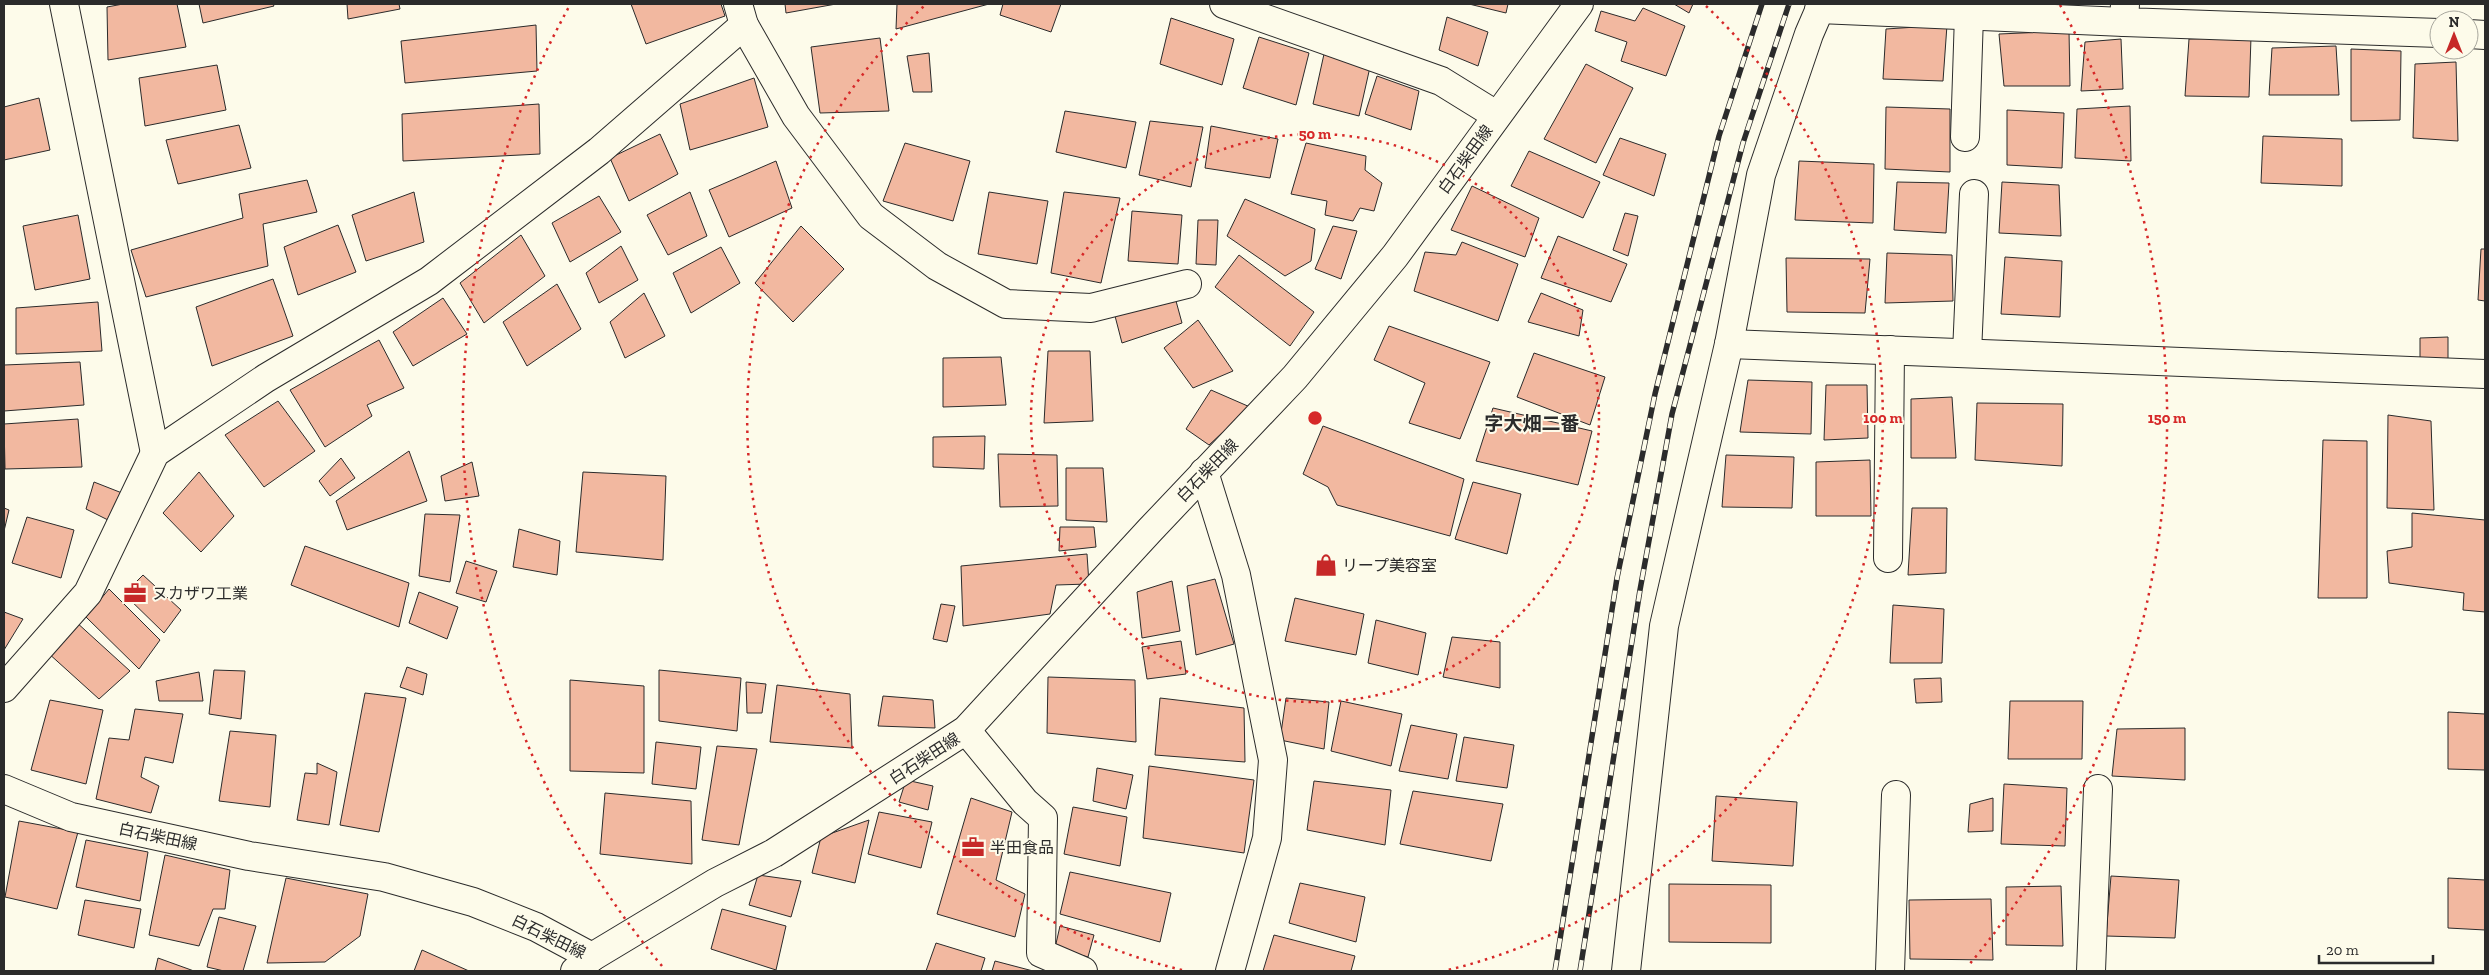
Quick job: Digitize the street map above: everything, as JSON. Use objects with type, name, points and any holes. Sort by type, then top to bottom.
[{"type":"street","points":[[64,4],[155,453]]},
{"type":"street","points":[[1224,4],[1441,82],[1496,115]]},
{"type":"street","name":"白石柴田線","points":[[4,789],[71,817],[249,856],[384,877],[455,897],[536,927],[584,964],[715,883],[774,853],[966,730],[1204,472],[1295,377],[1395,256],[1578,4]]},
{"type":"street","points":[[1626,971],[1664,626],[1729,344],[1761,175],[1808,34],[1821,6],[1969,15],[2124,13],[2429,32]]},
{"type":"street","points":[[4,688],[88,593],[155,453],[266,378],[429,281],[599,152],[741,15],[796,116],[871,216],[937,266],[1006,304],[1091,308],[1187,284]]},
{"type":"street","points":[[1965,137],[1969,15]]},
{"type":"street","points":[[1967,353],[1974,194]]},
{"type":"street","points":[[1729,344],[2485,374]]},
{"type":"street","points":[[1888,558],[1890,350]]},
{"type":"street","points":[[1204,472],[1236,575],[1273,760],[1267,838],[1230,971]]},
{"type":"street","points":[[966,730],[1025,802],[1043,818],[1041,953],[1083,971]]},
{"type":"street","points":[[2091,971],[2098,790]]},
{"type":"street","points":[[1890,971],[1896,794]]},
{"type":"building","points":[[123,4],[177,4],[186,47],[108,60],[107,7]]},
{"type":"building","points":[[199,4],[273,4],[274,6],[203,23]]},
{"type":"building","points":[[347,4],[399,4],[400,9],[348,19]]},
{"type":"building","points":[[631,4],[721,4],[725,16],[646,44]]},
{"type":"building","points":[[785,4],[836,4],[786,13]]},
{"type":"building","points":[[897,4],[989,4],[896,29]]},
{"type":"building","points":[[1003,4],[1061,4],[1051,32],[1000,15]]},
{"type":"building","points":[[1469,4],[1508,4],[1506,13]]},
{"type":"building","points":[[1674,4],[1693,4],[1689,13]]},
{"type":"building","points":[[1643,8],[1685,26],[1666,76],[1621,61],[1627,42],[1595,31],[1601,11],[1635,21]]},
{"type":"building","points":[[1447,17],[1488,32],[1478,66],[1439,50]]},
{"type":"building","points":[[1171,18],[1234,39],[1222,85],[1160,64]]},
{"type":"building","points":[[536,25],[537,71],[405,83],[401,41]]},
{"type":"building","points":[[1947,25],[1943,81],[1883,79],[1886,29]]},
{"type":"building","points":[[2069,31],[2070,86],[2004,86],[1999,34]]},
{"type":"building","points":[[1259,37],[1309,53],[1296,105],[1243,88]]},
{"type":"building","points":[[2251,37],[2249,97],[2185,96],[2189,39]]},
{"type":"building","points":[[880,38],[889,111],[820,113],[811,47]]},
{"type":"building","points":[[2121,39],[2123,89],[2081,91],[2085,42]]},
{"type":"building","points":[[2336,46],[2339,95],[2269,95],[2272,48]]},
{"type":"building","points":[[2351,49],[2401,51],[2400,120],[2351,121]]},
{"type":"building","points":[[929,53],[932,92],[913,92],[907,56]]},
{"type":"building","points":[[1324,54],[1370,67],[1359,116],[1313,104]]},
{"type":"building","points":[[2456,62],[2458,141],[2413,138],[2415,64]]},
{"type":"building","points":[[1586,64],[1633,88],[1596,163],[1544,139]]},
{"type":"building","points":[[217,65],[226,110],[145,126],[139,78]]},
{"type":"building","points":[[1377,76],[1419,91],[1411,130],[1365,114]]},
{"type":"building","points":[[754,78],[768,127],[690,150],[680,104]]},
{"type":"building","points":[[39,98],[50,150],[4,160],[4,107]]},
{"type":"building","points":[[539,104],[540,154],[403,161],[402,114]]},
{"type":"building","points":[[2130,106],[2131,161],[2075,158],[2077,109]]},
{"type":"building","points":[[1886,107],[1950,109],[1950,172],[1885,169]]},
{"type":"building","points":[[2007,110],[2064,113],[2062,168],[2007,165]]},
{"type":"building","points":[[1065,111],[1136,122],[1126,168],[1056,152]]},
{"type":"building","points":[[1150,121],[1203,127],[1191,187],[1139,175]]},
{"type":"building","points":[[239,125],[251,168],[178,184],[166,140]]},
{"type":"building","points":[[1211,126],[1278,139],[1270,178],[1205,168]]},
{"type":"building","points":[[660,134],[678,174],[629,201],[610,158]]},
{"type":"building","points":[[2263,136],[2342,139],[2342,186],[2261,183]]},
{"type":"building","points":[[1620,138],[1666,154],[1654,196],[1603,175]]},
{"type":"building","points":[[905,143],[970,161],[953,221],[883,201]]},
{"type":"building","points":[[1306,143],[1366,156],[1365,170],[1382,183],[1374,211],[1360,208],[1353,221],[1325,215],[1327,201],[1291,194]]},
{"type":"building","points":[[1529,151],[1600,182],[1583,218],[1511,186]]},
{"type":"building","points":[[776,161],[792,208],[729,237],[709,190]]},
{"type":"building","points":[[1799,161],[1874,164],[1873,223],[1795,220]]},
{"type":"building","points":[[307,180],[317,212],[263,224],[268,266],[146,297],[131,250],[243,218],[239,194]]},
{"type":"building","points":[[1897,182],[1949,183],[1946,233],[1894,230]]},
{"type":"building","points":[[2002,182],[2059,185],[2061,236],[1999,233]]},
{"type":"building","points":[[1472,186],[1539,218],[1525,257],[1451,230]]},
{"type":"building","points":[[414,192],[424,242],[366,261],[352,215]]},
{"type":"building","points":[[690,192],[707,236],[668,255],[647,215]]},
{"type":"building","points":[[989,192],[1048,201],[1037,264],[978,254]]},
{"type":"building","points":[[1064,192],[1120,198],[1101,283],[1051,273]]},
{"type":"building","points":[[599,196],[621,232],[570,262],[552,223]]},
{"type":"building","points":[[1245,199],[1315,229],[1311,261],[1285,276],[1227,236]]},
{"type":"building","points":[[1132,211],[1182,215],[1178,264],[1128,261]]},
{"type":"building","points":[[1625,213],[1638,216],[1628,256],[1613,250]]},
{"type":"building","points":[[78,215],[90,279],[35,290],[23,226]]},
{"type":"building","points":[[1198,220],[1218,220],[1216,265],[1196,264]]},
{"type":"building","points":[[338,225],[356,272],[298,295],[284,247]]},
{"type":"building","points":[[801,226],[844,269],[793,322],[755,283]]},
{"type":"building","points":[[1333,226],[1357,231],[1341,279],[1315,269]]},
{"type":"building","points":[[521,235],[545,276],[484,323],[460,283]]},
{"type":"building","points":[[1558,236],[1627,264],[1611,302],[1541,278]]},
{"type":"building","points":[[1462,242],[1518,264],[1498,321],[1414,291],[1425,252],[1456,255]]},
{"type":"building","points":[[621,246],[638,280],[599,303],[586,273]]},
{"type":"building","points":[[721,247],[740,283],[691,313],[673,273]]},
{"type":"building","points":[[2481,249],[2485,249],[2485,301],[2478,300]]},
{"type":"building","points":[[1887,253],[1952,255],[1953,301],[1885,303]]},
{"type":"building","points":[[1239,255],[1314,312],[1290,346],[1215,287]]},
{"type":"building","points":[[2005,257],[2062,261],[2060,317],[2001,314]]},
{"type":"building","points":[[1786,258],[1870,259],[1865,313],[1787,312]]},
{"type":"building","points":[[273,279],[293,336],[212,366],[196,307]]},
{"type":"building","points":[[557,284],[581,329],[527,366],[503,322]]},
{"type":"building","points":[[644,293],[665,336],[625,358],[610,322]]},
{"type":"building","points":[[1541,293],[1583,310],[1579,336],[1528,322]]},
{"type":"building","points":[[443,298],[467,334],[413,366],[393,332]]},
{"type":"building","points":[[1176,301],[1182,323],[1122,343],[1115,316]]},
{"type":"building","points":[[98,302],[102,351],[16,354],[16,308]]},
{"type":"building","points":[[1198,320],[1233,371],[1193,388],[1164,348]]},
{"type":"building","points":[[1389,326],[1490,362],[1460,439],[1409,423],[1425,383],[1374,360]]},
{"type":"building","points":[[2448,337],[2448,361],[2420,361],[2420,338]]},
{"type":"building","points":[[379,340],[404,388],[367,405],[372,416],[325,447],[290,390]]},
{"type":"building","points":[[1048,351],[1090,351],[1093,421],[1044,423]]},
{"type":"building","points":[[1534,353],[1605,377],[1590,425],[1517,397]]},
{"type":"building","points":[[1001,357],[1006,405],[943,407],[943,358]]},
{"type":"building","points":[[80,362],[84,405],[4,411],[4,365]]},
{"type":"building","points":[[1748,380],[1812,382],[1811,434],[1740,432]]},
{"type":"building","points":[[1826,385],[1867,385],[1868,438],[1824,440]]},
{"type":"building","points":[[1211,390],[1250,407],[1209,445],[1186,429]]},
{"type":"building","points":[[1952,397],[1956,458],[1911,458],[1911,399]]},
{"type":"building","points":[[278,401],[315,451],[264,487],[225,435]]},
{"type":"building","points":[[1977,403],[2063,404],[2062,466],[1975,460]]},
{"type":"building","points":[[1493,408],[1592,431],[1578,485],[1476,461]]},
{"type":"building","points":[[2388,415],[2431,421],[2434,510],[2387,508]]},
{"type":"building","points":[[78,419],[82,467],[5,469],[4,424]]},
{"type":"building","points":[[1323,426],[1464,479],[1450,536],[1337,505],[1328,487],[1303,474]]},
{"type":"building","points":[[985,436],[984,469],[933,467],[933,437]]},
{"type":"building","points":[[2323,440],[2367,441],[2367,598],[2318,598]]},
{"type":"building","points":[[409,451],[427,501],[347,530],[336,501]]},
{"type":"building","points":[[998,454],[1057,455],[1058,506],[1000,507]]},
{"type":"building","points":[[1726,455],[1794,457],[1792,508],[1722,507]]},
{"type":"building","points":[[341,458],[355,478],[330,496],[319,481]]},
{"type":"building","points":[[1870,460],[1871,516],[1816,516],[1816,462]]},
{"type":"building","points":[[472,462],[479,496],[445,501],[441,476]]},
{"type":"building","points":[[1066,468],[1103,468],[1107,522],[1066,520]]},
{"type":"building","points":[[199,472],[234,516],[201,552],[163,513]]},
{"type":"building","points":[[583,472],[666,476],[663,560],[576,552]]},
{"type":"building","points":[[94,482],[122,493],[110,521],[86,509]]},
{"type":"building","points":[[1473,482],[1521,494],[1507,554],[1455,539]]},
{"type":"building","points":[[4,508],[9,510],[4,531]]},
{"type":"building","points":[[1912,508],[1947,508],[1946,573],[1908,575]]},
{"type":"building","points":[[2412,513],[2485,520],[2485,612],[2463,610],[2464,593],[2389,583],[2387,551],[2412,547]]},
{"type":"building","points":[[425,514],[460,515],[450,582],[419,576]]},
{"type":"building","points":[[27,517],[74,530],[61,578],[12,563]]},
{"type":"building","points":[[1060,527],[1094,527],[1096,547],[1059,551]]},
{"type":"building","points":[[519,529],[560,541],[557,575],[513,567]]},
{"type":"building","points":[[305,546],[409,583],[399,627],[291,585]]},
{"type":"building","points":[[1087,554],[1089,584],[1056,585],[1050,614],[963,626],[961,566]]},
{"type":"building","points":[[466,561],[497,571],[486,602],[456,593]]},
{"type":"building","points":[[143,575],[181,610],[164,633],[124,594]]},
{"type":"building","points":[[1215,579],[1234,644],[1196,655],[1187,586]]},
{"type":"building","points":[[1172,581],[1180,631],[1142,638],[1137,592]]},
{"type":"building","points":[[109,589],[160,640],[139,669],[86,617]]},
{"type":"building","points":[[419,592],[458,607],[447,639],[409,623]]},
{"type":"building","points":[[1295,598],[1364,614],[1356,655],[1285,641]]},
{"type":"building","points":[[941,604],[955,606],[947,642],[933,639]]},
{"type":"building","points":[[1893,605],[1944,609],[1942,663],[1890,663]]},
{"type":"building","points":[[4,612],[23,619],[4,650]]},
{"type":"building","points":[[1376,620],[1426,633],[1418,675],[1368,663]]},
{"type":"building","points":[[75,621],[130,671],[99,699],[47,652]]},
{"type":"building","points":[[1452,637],[1500,642],[1500,688],[1443,677]]},
{"type":"building","points":[[1181,641],[1186,674],[1147,679],[1142,647]]},
{"type":"building","points":[[407,667],[427,674],[423,695],[400,687]]},
{"type":"building","points":[[214,670],[245,671],[241,719],[209,714]]},
{"type":"building","points":[[659,670],[741,678],[737,731],[659,721]]},
{"type":"building","points":[[199,672],[203,701],[159,701],[156,681]]},
{"type":"building","points":[[1048,677],[1135,680],[1136,742],[1047,733]]},
{"type":"building","points":[[1941,678],[1942,702],[1916,703],[1914,679]]},
{"type":"building","points":[[570,680],[644,686],[644,773],[570,771]]},
{"type":"building","points":[[746,682],[766,684],[762,713],[747,713]]},
{"type":"building","points":[[777,685],[850,694],[852,748],[770,742]]},
{"type":"building","points":[[365,693],[406,698],[379,832],[340,825]]},
{"type":"building","points":[[883,696],[933,700],[935,728],[878,726]]},
{"type":"building","points":[[1160,698],[1244,708],[1245,762],[1155,755]]},
{"type":"building","points":[[1286,698],[1329,702],[1324,749],[1280,740]]},
{"type":"building","points":[[50,700],[103,710],[86,784],[31,770]]},
{"type":"building","points":[[1341,701],[1402,714],[1391,766],[1331,751]]},
{"type":"building","points":[[2010,701],[2083,701],[2082,759],[2008,759]]},
{"type":"building","points":[[135,709],[183,714],[173,763],[145,757],[141,777],[159,786],[151,813],[96,799],[109,738],[129,740]]},
{"type":"building","points":[[2448,712],[2485,714],[2485,770],[2448,769]]},
{"type":"building","points":[[1411,725],[1457,734],[1448,779],[1399,771]]},
{"type":"building","points":[[2185,728],[2185,780],[2112,776],[2117,729]]},
{"type":"building","points":[[230,731],[276,735],[270,807],[219,801]]},
{"type":"building","points":[[1464,737],[1514,745],[1507,788],[1456,781]]},
{"type":"building","points":[[656,742],[701,747],[696,789],[652,784]]},
{"type":"building","points":[[717,746],[757,749],[739,845],[702,840]]},
{"type":"building","points":[[317,763],[337,772],[329,825],[297,820],[305,773],[317,774]]},
{"type":"building","points":[[1149,766],[1254,780],[1244,853],[1143,838]]},
{"type":"building","points":[[1097,768],[1133,775],[1126,809],[1093,801]]},
{"type":"building","points":[[906,780],[933,786],[928,810],[899,802]]},
{"type":"building","points":[[1314,781],[1391,790],[1385,845],[1307,830]]},
{"type":"building","points":[[2004,784],[2067,788],[2065,846],[2001,844]]},
{"type":"building","points":[[1413,791],[1503,804],[1491,861],[1400,844]]},
{"type":"building","points":[[605,793],[691,801],[692,864],[600,854]]},
{"type":"building","points":[[1716,796],[1797,802],[1793,866],[1712,861]]},
{"type":"building","points":[[971,798],[1012,812],[996,880],[1025,894],[1015,937],[937,914]]},
{"type":"building","points":[[1993,798],[1993,831],[1968,832],[1970,804]]},
{"type":"building","points":[[1073,807],[1127,817],[1120,866],[1064,854]]},
{"type":"building","points":[[879,812],[932,822],[921,868],[868,854]]},
{"type":"building","points":[[869,820],[855,883],[812,873],[821,837]]},
{"type":"building","points":[[19,821],[78,832],[57,909],[5,897]]},
{"type":"building","points":[[86,840],[148,852],[140,901],[76,887]]},
{"type":"building","points":[[165,855],[230,870],[225,909],[213,909],[199,946],[149,935]]},
{"type":"building","points":[[1070,872],[1171,893],[1160,942],[1060,914]]},
{"type":"building","points":[[758,875],[801,881],[791,917],[749,905]]},
{"type":"building","points":[[2111,876],[2179,880],[2175,938],[2106,936]]},
{"type":"building","points":[[286,878],[368,894],[360,936],[325,962],[267,963]]},
{"type":"building","points":[[2448,878],[2485,880],[2485,930],[2448,928]]},
{"type":"building","points":[[1300,883],[1365,897],[1356,942],[1289,923]]},
{"type":"building","points":[[1669,884],[1771,885],[1771,943],[1669,942]]},
{"type":"building","points":[[2061,886],[2063,946],[2006,945],[2006,887]]},
{"type":"building","points":[[1991,899],[1993,960],[1910,959],[1909,900]]},
{"type":"building","points":[[85,900],[141,909],[134,948],[78,935]]},
{"type":"building","points":[[722,909],[786,926],[776,970],[711,949]]},
{"type":"building","points":[[219,917],[256,926],[243,971],[224,971],[207,967]]},
{"type":"building","points":[[1060,926],[1094,935],[1088,957],[1055,948]]},
{"type":"building","points":[[1274,935],[1355,956],[1351,971],[1263,971]]},
{"type":"building","points":[[936,943],[985,958],[981,971],[926,971]]},
{"type":"building","points":[[422,950],[469,971],[414,971]]},
{"type":"building","points":[[158,958],[194,971],[155,971]]},
{"type":"building","points":[[995,961],[1033,971],[992,971]]},
{"type":"railway","points":[[1555,971],[1617,578],[1655,394],[1719,136],[1762,4]]},
{"type":"railway","points":[[1580,971],[1640,590],[1672,414],[1743,143],[1789,4]]},
{"type":"place","name":"リープ美容室","points":[[1326,565]]},
{"type":"place","name":"ヌカザワ工業","points":[[135,593]]},
{"type":"place","name":"半田食品","points":[[973,847]]},
{"type":"district","name":"字大畑二番","points":[[1532,423]]}]
